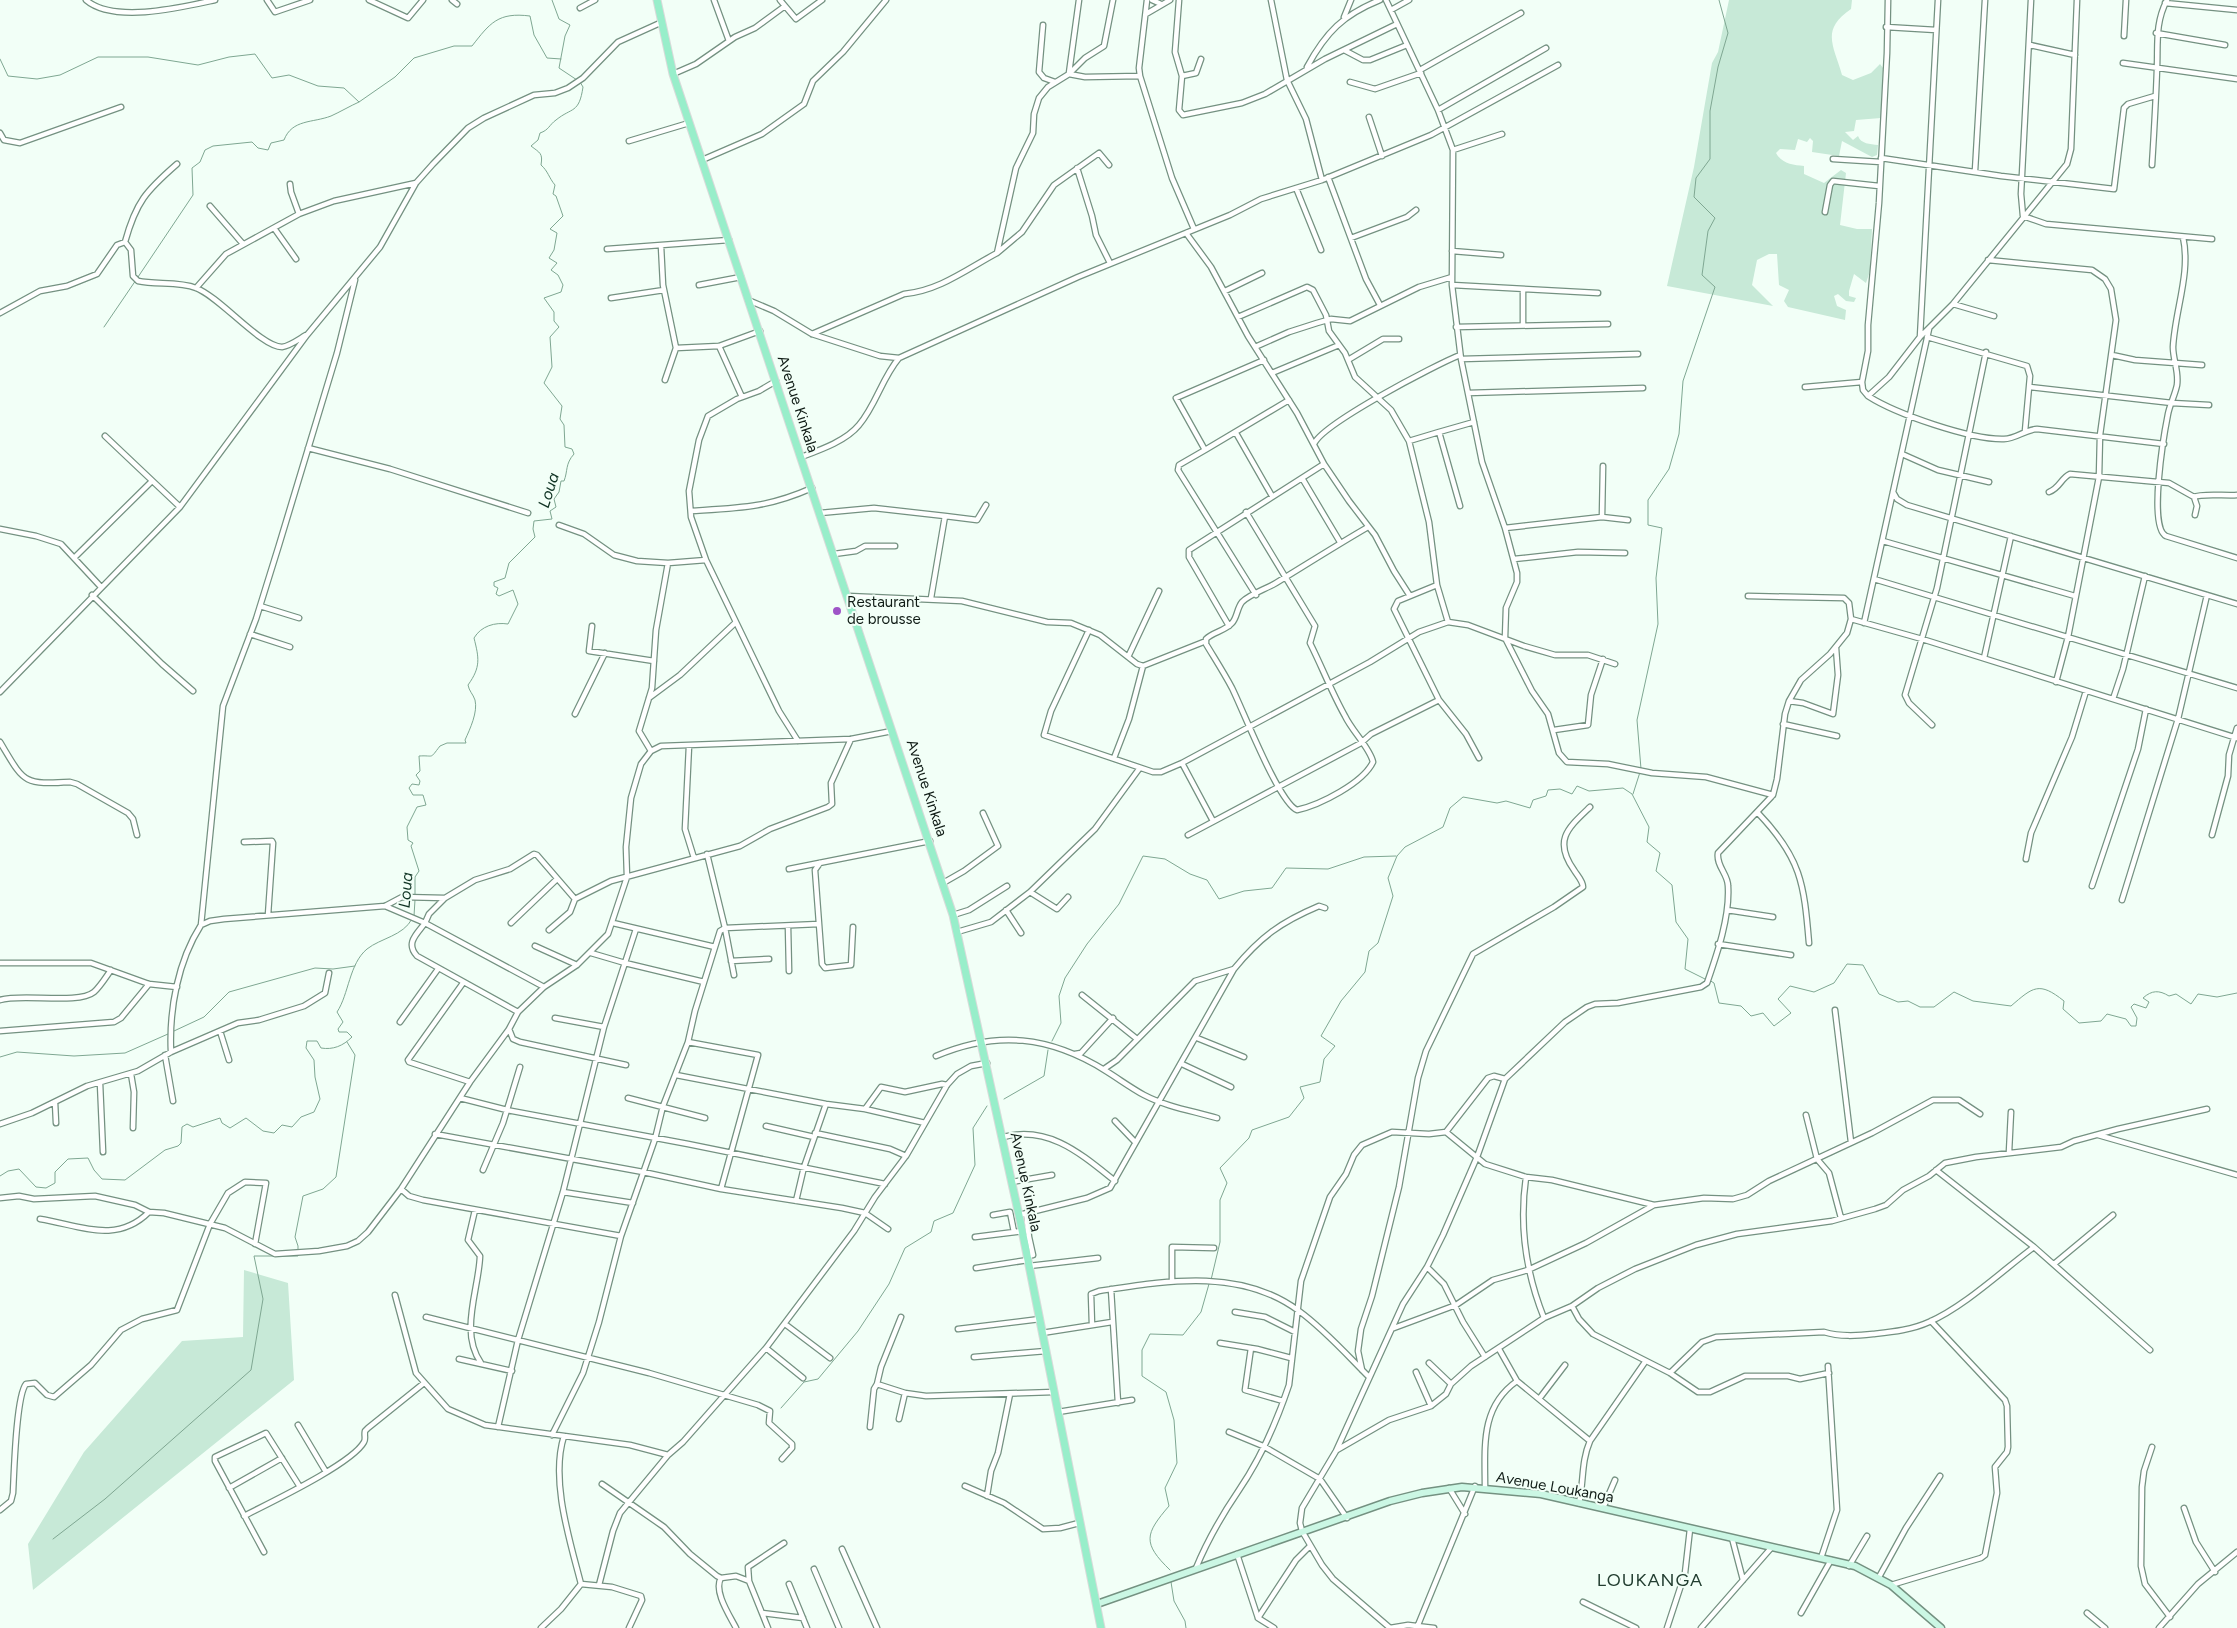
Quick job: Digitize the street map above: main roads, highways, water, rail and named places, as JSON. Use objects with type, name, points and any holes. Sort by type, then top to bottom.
[{"type":"main road","name":"Avenue Kinkala","points":[[657,0],[660,23],[673,74],[944,883],[958,932],[1012,1182],[1031,1260],[1042,1333],[1102,1628]]},
{"type":"main road","name":"Avenue Loukanga","points":[[1097,1604],[1302,1531],[1347,1518],[1390,1501],[1449,1488],[1475,1486],[1541,1494],[1831,1560],[1866,1570],[1891,1585],[1941,1628]]},
{"type":"waterway","name":"Loua","points":[[552,0],[559,19],[570,25],[565,36],[559,68],[577,80]]},
{"type":"waterway","points":[[1633,794],[1641,769],[1637,720],[1658,624],[1656,578],[1662,528],[1648,525],[1648,500],[1669,469],[1679,434],[1683,381],[1715,287],[1702,275],[1708,231],[1715,218],[1694,197],[1696,178],[1710,159],[1710,111],[1718,67],[1728,33],[1719,0]]},
{"type":"waterway","points":[[0,59],[8,76],[37,79],[60,75],[98,57],[148,57],[198,65],[229,57],[255,54],[272,78],[289,75],[318,86],[344,88],[359,102],[395,77],[414,58],[454,46],[472,46],[484,31],[496,21],[519,15],[530,16],[534,35],[547,58],[561,59]]},
{"type":"waterway","name":"Loua","points":[[415,896],[415,877],[419,871],[411,846],[413,843],[408,840],[407,827],[417,807],[426,805],[423,795],[413,795],[409,788],[412,784],[419,785],[420,781],[416,775],[420,771],[419,756],[431,756],[440,746],[447,743],[466,743],[465,740],[473,720],[476,705],[468,685],[475,673],[478,662],[474,638],[484,628],[498,624],[508,624],[518,604],[513,590],[499,596],[496,594],[498,588],[494,586],[494,582],[505,578],[509,563],[535,537],[534,521],[552,519],[550,511],[556,507],[554,499],[559,492],[561,481],[564,481],[568,464],[574,454],[572,449],[565,447],[564,425],[560,419],[562,406],[544,383],[552,367],[550,337],[559,327],[554,321],[554,312],[544,298],[561,292],[563,285],[558,275],[551,270],[557,263],[549,258],[554,250],[557,233],[550,229],[563,216],[556,196],[553,194],[555,185],[541,165],[542,158],[540,154],[531,146],[538,140],[540,133],[577,106],[583,87],[580,82]]},
{"type":"waterway","points":[[138,277],[193,195],[192,168],[200,162],[205,150],[213,146],[252,142],[258,148],[268,150],[271,143],[284,140],[292,128],[331,116],[359,102]]},
{"type":"waterway","points":[[104,327],[136,280]]},
{"type":"waterway","points":[[1211,1280],[1220,1242],[1220,1200],[1227,1183],[1220,1168],[1249,1138],[1252,1130],[1289,1117],[1304,1098],[1300,1087],[1320,1082],[1324,1059],[1335,1046],[1321,1036],[1341,1001],[1365,972],[1369,951],[1378,943],[1393,896],[1388,878],[1397,856],[1405,847],[1443,827],[1450,808],[1463,797],[1497,803],[1506,801],[1530,808],[1533,800],[1546,796],[1548,790],[1560,789],[1572,794],[1577,786],[1589,791],[1623,788],[1632,794],[1649,827],[1647,842],[1660,853],[1656,871],[1672,885],[1676,922],[1688,939],[1685,969],[1705,979]]},
{"type":"waterway","points":[[1052,1041],[1061,1023],[1059,996],[1065,978],[1087,944],[1119,904],[1143,856],[1165,859],[1190,874],[1207,880],[1219,899],[1244,891],[1272,888],[1286,868],[1328,869],[1364,857],[1396,856]]},
{"type":"waterway","name":"Loua","points":[[414,916],[415,900]]},
{"type":"waterway","name":"Loua","points":[[0,1176],[8,1171],[19,1169],[36,1187],[46,1188],[55,1183],[55,1172],[68,1159],[88,1158],[94,1170],[102,1179],[125,1180],[165,1150],[178,1146],[181,1143],[182,1127],[187,1124],[193,1127],[220,1118],[222,1123],[230,1128],[246,1118],[263,1131],[274,1133],[282,1125],[292,1127],[301,1117],[314,1112],[320,1099],[315,1077],[314,1060],[306,1048],[307,1041],[317,1041],[321,1048],[334,1048],[352,1037],[347,1032],[339,1032],[338,1029],[343,1022],[337,1012],[356,963],[367,949],[397,933],[408,925],[412,919]]},
{"type":"waterway","points":[[1709,980],[1714,983],[1719,1003],[1741,1006],[1751,1016],[1763,1013],[1774,1026],[1791,1013],[1778,999],[1790,986],[1814,992],[1834,983],[1847,964],[1863,965],[1879,994],[1898,1002],[1908,1001],[1920,1007],[1934,1007],[1954,992],[1973,1001],[2011,1006],[2025,994],[2036,989],[2042,989],[2064,1001],[2063,1009],[2079,1023],[2101,1021],[2107,1014],[2126,1019],[2131,1026],[2136,1026],[2137,1018],[2131,1007],[2134,1004],[2146,1008],[2149,1002],[2143,998],[2153,992],[2169,996],[2176,994],[2191,1004],[2198,994],[2217,997],[2237,993]]},
{"type":"waterway","points":[[174,1031],[204,1017],[229,992],[315,968],[333,969],[355,966]]},
{"type":"waterway","points":[[0,1057],[17,1052],[74,1056],[125,1053],[168,1034]]},
{"type":"waterway","points":[[53,1539],[105,1499],[251,1370],[263,1299],[254,1256],[298,1256],[298,1246],[295,1237],[303,1196],[323,1189],[336,1177],[355,1055],[347,1042]]},
{"type":"waterway","points":[[1004,1099],[1044,1076],[1048,1050]]},
{"type":"waterway","points":[[781,1408],[804,1382],[818,1379],[858,1331],[889,1284],[905,1248],[931,1232],[934,1221],[953,1213],[975,1165],[973,1128],[987,1106]]},
{"type":"waterway","points":[[1170,1570],[1155,1553],[1150,1538],[1155,1524],[1169,1506],[1165,1488],[1177,1463],[1174,1420],[1166,1392],[1142,1376],[1142,1350],[1150,1334],[1183,1335],[1201,1312],[1209,1284]]},
{"type":"waterway","points":[[1171,1582],[1174,1601],[1185,1621],[1186,1628]]},
{"type":"place","name":"Restaurant de brousse","points":[[837,611]]},
{"type":"district","name":"LOUKANGA","points":[[1650,1580]]}]
